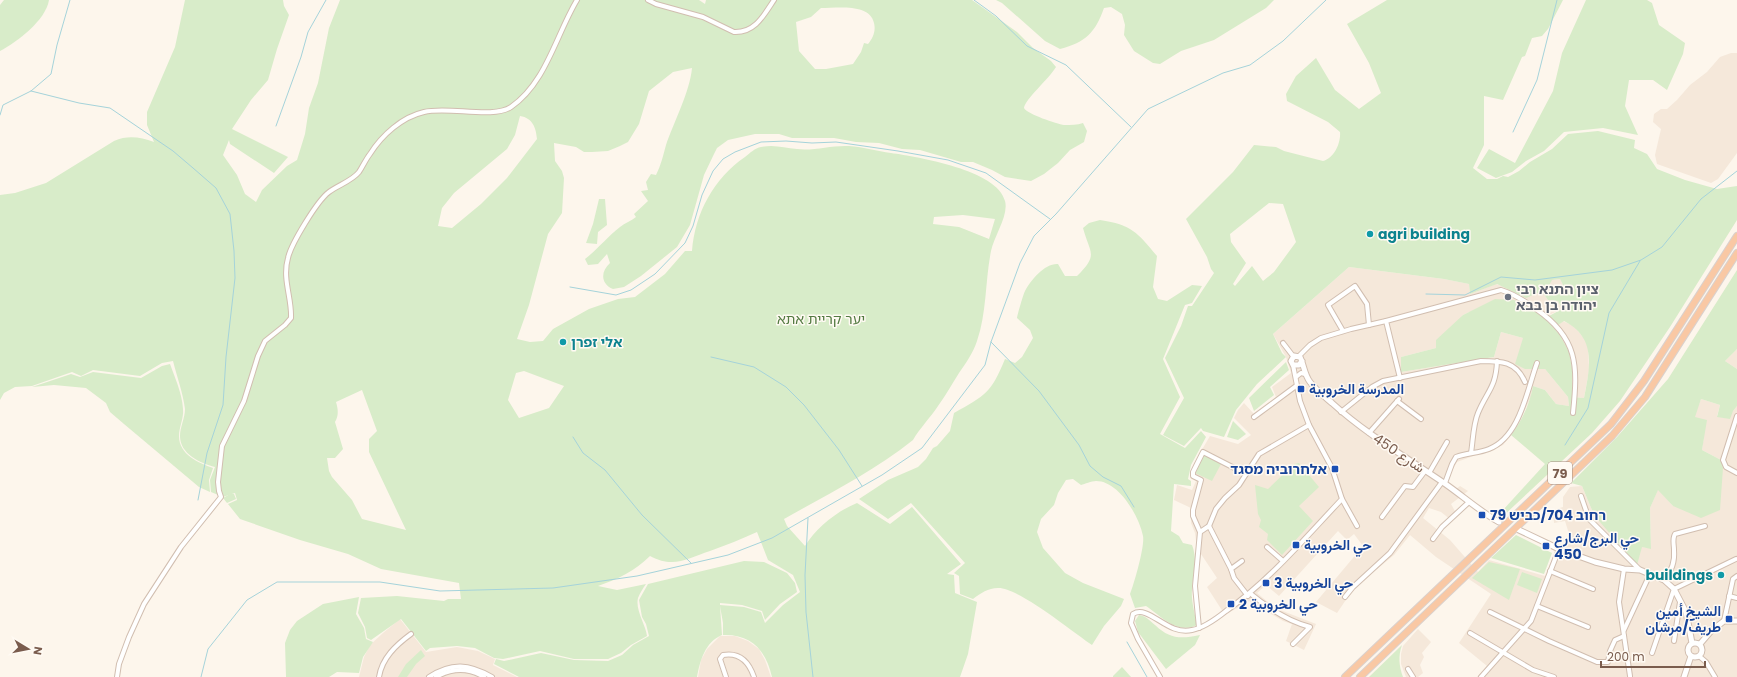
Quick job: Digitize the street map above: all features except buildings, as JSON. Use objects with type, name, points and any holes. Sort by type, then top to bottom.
[{"type":"highway","name":"79","points":[[1345,677],[1610,424],[1644,382],[1737,236]]},
{"type":"highway","name":"79","points":[[1360,677],[1612,436],[1645,397],[1737,253]]},
{"type":"street","points":[[117,677],[119,664],[144,604],[177,552],[221,497],[218,492],[218,482],[222,446],[244,401],[258,356],[265,341],[286,325],[290,318],[286,276],[288,257],[319,202],[330,191],[356,175],[370,152],[390,131],[411,116],[446,109],[481,112],[499,111],[508,108],[518,101],[538,78],[577,0]]},
{"type":"street","points":[[648,0],[656,4],[703,17],[734,32],[739,32],[754,27],[774,0]]},
{"type":"street","points":[[1342,331],[1328,305],[1355,286],[1367,304],[1369,325]]},
{"type":"street","points":[[1357,526],[1342,499],[1332,468],[1309,425],[1296,386],[1295,365],[1298,358],[1310,345],[1321,338],[1342,331],[1386,321],[1479,297],[1496,290],[1501,290],[1515,295],[1550,319],[1566,339],[1574,362],[1576,377],[1573,413]]},
{"type":"street","points":[[1386,321],[1400,378]]},
{"type":"street","points":[[1283,343],[1298,358]]},
{"type":"street","points":[[1295,365],[1291,360],[1298,358]]},
{"type":"street","name":"شارع 450","points":[[1298,358],[1306,375],[1314,387],[1341,412],[1369,433],[1444,482],[1469,502],[1499,522]]},
{"type":"street","points":[[1341,412],[1372,387],[1383,381],[1481,361],[1497,361],[1507,363],[1515,367],[1521,373],[1525,382]]},
{"type":"street","points":[[1471,453],[1477,415],[1492,388],[1497,361]]},
{"type":"street","points":[[1345,597],[1352,587],[1390,553],[1444,482],[1456,457],[1490,449],[1508,434],[1521,411],[1537,363]]},
{"type":"street","name":"شارع 450","points":[[1295,365],[1306,375]]},
{"type":"street","points":[[1296,379],[1301,373],[1306,375]]},
{"type":"street","points":[[1254,417],[1296,386]]},
{"type":"street","points":[[1369,433],[1398,400],[1421,419]]},
{"type":"street","points":[[1737,416],[1723,460],[1726,467],[1737,473]]},
{"type":"street","points":[[1200,532],[1209,526],[1216,509],[1239,485],[1258,454],[1309,425]]},
{"type":"street","points":[[1382,517],[1405,486],[1413,487],[1427,472],[1448,442]]},
{"type":"street","points":[[1199,628],[1195,586],[1200,532],[1193,516],[1193,510],[1201,480],[1193,476],[1193,472],[1203,452],[1246,474]]},
{"type":"street","points":[[1581,496],[1589,519],[1640,570]]},
{"type":"street","points":[[1160,677],[1138,639],[1131,623],[1131,617],[1133,614],[1139,611],[1147,613],[1165,625],[1177,630],[1192,630],[1216,619],[1249,595],[1342,499]]},
{"type":"street","points":[[1433,539],[1442,527],[1469,502]]},
{"type":"street","points":[[1209,526],[1234,578],[1249,595],[1293,621],[1310,627],[1293,644]]},
{"type":"street","points":[[1664,580],[1670,573],[1674,559],[1673,538],[1675,534],[1705,526]]},
{"type":"street","points":[[1519,530],[1559,549],[1595,562],[1624,569],[1640,570],[1664,580],[1674,589],[1686,612],[1692,643],[1688,649],[1695,657],[1706,662],[1715,677]]},
{"type":"street","points":[[1267,547],[1283,561]]},
{"type":"street","points":[[1481,677],[1531,622],[1559,549]]},
{"type":"street","points":[[1652,653],[1674,589],[1736,559]]},
{"type":"street","points":[[1231,569],[1242,561]]},
{"type":"street","points":[[1624,569],[1619,602],[1630,676]]},
{"type":"street","points":[[1550,571],[1593,589]]},
{"type":"street","points":[[1624,631],[1650,574]]},
{"type":"street","points":[[1724,621],[1733,579],[1737,576]]},
{"type":"street","points":[[1729,596],[1737,598]]},
{"type":"street","points":[[1674,641],[1680,602]]},
{"type":"street","points":[[1537,606],[1588,627]]},
{"type":"street","points":[[1490,612],[1597,662],[1608,662],[1610,651],[1615,640],[1624,636]]},
{"type":"street","points":[[1700,644],[1711,631],[1724,621],[1737,621]]},
{"type":"street","points":[[1470,633],[1533,670],[1554,677]]},
{"type":"street","points":[[379,677],[383,663],[389,655],[411,634]]},
{"type":"street","points":[[1692,643],[1700,644]]},
{"type":"street","points":[[1685,677],[1695,657],[1703,650],[1700,644]]},
{"type":"street","points":[[726,677],[720,659],[723,655],[731,654],[736,655],[749,665],[754,677]]},
{"type":"street","points":[[430,677],[445,668],[456,666],[476,669],[492,677]]},
{"type":"street","points":[[436,677],[446,672],[457,670],[475,672],[484,677]]},
{"type":"street","points":[[1408,670],[1413,677]]},
{"type":"shaded area","points":[[1731,53],[1737,53],[1737,153],[1718,179],[1711,183],[1657,164],[1655,155],[1661,129],[1653,122],[1654,114],[1661,109],[1667,109],[1690,85],[1707,72],[1720,57]]},
{"type":"shaded area","points":[[1349,267],[1444,279],[1469,284],[1470,294],[1496,284],[1508,288],[1560,279],[1564,287],[1543,293],[1548,300],[1558,301],[1562,309],[1549,315],[1574,326],[1588,343],[1589,370],[1584,398],[1572,397],[1572,368],[1569,352],[1469,312],[1463,315],[1436,348],[1401,357],[1401,372],[1494,357],[1501,332],[1523,338],[1525,369],[1545,369],[1568,397],[1569,406],[1556,404],[1545,390],[1533,386],[1531,397],[1517,427],[1503,445],[1457,462],[1446,481],[1456,489],[1460,486],[1468,491],[1451,504],[1456,513],[1451,520],[1441,512],[1429,508],[1423,518],[1450,540],[1478,572],[1489,560],[1545,576],[1554,554],[1570,537],[1565,521],[1554,523],[1553,510],[1563,507],[1563,497],[1570,487],[1582,486],[1594,515],[1642,547],[1651,548],[1650,508],[1658,489],[1673,506],[1721,460],[1702,450],[1704,436],[1694,417],[1701,399],[1720,405],[1717,416],[1733,411],[1737,406],[1737,677],[1477,677],[1487,666],[1459,643],[1491,594],[1436,557],[1410,535],[1394,555],[1354,588],[1337,613],[1316,602],[1363,546],[1354,534],[1347,540],[1338,531],[1279,596],[1266,585],[1257,593],[1275,608],[1316,624],[1304,650],[1286,641],[1292,624],[1283,621],[1249,601],[1225,615],[1207,587],[1217,578],[1197,548],[1195,533],[1191,523],[1191,508],[1174,500],[1177,485],[1192,490],[1196,481],[1190,478],[1193,465],[1210,436],[1238,444],[1251,435],[1234,418],[1238,410],[1244,403],[1254,414],[1276,397],[1272,387],[1291,373],[1286,357],[1273,334]]},
{"type":"shaded area","points":[[1737,349],[1737,369],[1725,361]]},
{"type":"shaded area","points":[[400,619],[426,652],[457,647],[478,651],[495,659],[493,665],[517,677],[359,677],[364,657],[370,645]]},
{"type":"shaded area","points":[[1418,629],[1431,642],[1422,653],[1424,657],[1420,665],[1423,673],[1418,677],[1406,677],[1401,664],[1403,646]]},
{"type":"shaded area","points":[[720,636],[735,636],[748,641],[759,649],[771,677],[698,677],[701,660],[707,649]]},
{"type":"green space","points":[[4,0],[49,0],[47,8],[37,23],[30,30],[0,51],[0,5]]},
{"type":"green space","name":"יער קריית אתא","points":[[185,0],[283,0],[284,6],[289,15],[268,80],[251,100],[232,129],[288,157],[274,173],[230,144],[229,140],[223,155],[237,175],[245,194],[256,202],[262,190],[287,166],[297,160],[305,134],[309,108],[318,83],[329,28],[340,0],[699,0],[705,4],[706,0],[972,0],[1017,32],[1033,48],[1051,61],[1056,67],[1028,99],[1024,108],[1036,116],[1060,124],[1072,125],[1083,123],[1087,131],[1084,142],[1070,150],[1058,163],[1044,174],[1031,181],[1005,177],[973,162],[961,162],[920,150],[902,149],[879,143],[856,142],[834,138],[792,138],[779,134],[755,134],[728,140],[717,148],[714,154],[704,175],[690,225],[677,247],[641,276],[624,287],[613,289],[604,281],[603,274],[610,263],[607,254],[598,264],[588,265],[585,259],[615,231],[636,217],[634,214],[648,201],[641,191],[648,190],[646,182],[651,174],[656,175],[658,171],[666,145],[685,96],[691,77],[692,68],[673,72],[649,91],[639,124],[628,142],[608,151],[592,152],[584,152],[576,147],[554,143],[555,161],[562,171],[564,178],[562,213],[548,234],[529,305],[517,339],[530,342],[543,341],[553,329],[589,309],[618,299],[635,297],[665,274],[685,251],[692,251],[697,223],[715,186],[734,166],[759,148],[766,146],[792,149],[816,149],[843,146],[860,147],[919,158],[956,167],[973,173],[988,181],[999,190],[1005,201],[1006,207],[991,251],[983,319],[975,345],[969,358],[941,402],[913,440],[898,452],[866,472],[784,519],[787,526],[805,546],[815,533],[835,515],[857,503],[890,524],[912,507],[961,564],[947,574],[954,575],[955,593],[977,602],[968,654],[960,677],[772,677],[766,659],[756,646],[742,637],[723,635],[723,623],[720,606],[722,635],[711,642],[707,647],[697,677],[519,677],[494,664],[496,659],[504,661],[541,653],[574,660],[608,661],[622,655],[633,645],[649,636],[646,624],[642,617],[639,600],[648,584],[744,561],[764,562],[787,573],[795,583],[797,592],[780,604],[765,620],[762,611],[742,605],[720,603],[720,605],[744,607],[761,612],[765,623],[783,605],[800,592],[793,575],[768,560],[757,532],[740,540],[681,561],[666,562],[650,556],[626,574],[598,586],[617,590],[646,584],[638,598],[637,603],[647,636],[631,645],[621,653],[608,659],[574,659],[540,651],[503,659],[494,658],[475,648],[457,646],[430,648],[426,651],[401,619],[371,640],[367,638],[365,627],[358,613],[361,598],[397,596],[444,601],[448,599],[461,599],[459,583],[381,569],[348,554],[300,540],[240,519],[228,504],[237,500],[235,493],[223,497],[211,492],[210,480],[215,467],[197,460],[183,448],[180,433],[185,409],[173,361],[162,363],[140,376],[93,370],[81,376],[72,372],[32,386],[15,387],[4,393],[0,400],[0,195],[15,193],[46,183],[119,139],[134,137],[154,142],[147,125],[147,112],[175,47]],"holes":[[[844,7],[860,9],[871,17],[875,26],[874,34],[868,44],[864,43],[861,52],[853,64],[826,69],[815,69],[799,51],[796,22],[811,17],[821,8]],[[520,116],[531,121],[536,131],[537,139],[507,178],[481,204],[452,228],[438,226],[442,208],[454,193],[507,149],[515,135]],[[963,215],[995,219],[989,239],[959,227],[933,224],[934,217]],[[524,371],[564,386],[549,408],[519,418],[508,400],[516,373]],[[362,390],[377,431],[369,439],[369,452],[406,530],[362,519],[352,500],[332,477],[329,471],[327,458],[335,458],[343,449],[335,422],[338,410],[336,402]]]},
{"type":"green space","points":[[996,0],[1274,0],[1266,8],[1214,40],[1181,51],[1160,64],[1153,63],[1134,51],[1124,35],[1125,25],[1122,14],[1111,7],[1104,8],[1097,24],[1083,40],[1060,49],[1045,41],[1002,3]]},
{"type":"green space","points":[[1387,0],[1563,0],[1548,29],[1542,36],[1532,38],[1525,56],[1522,57],[1503,100],[1484,96],[1484,145],[1473,168],[1487,179],[1497,179],[1503,176],[1508,177],[1552,149],[1568,134],[1598,131],[1635,140],[1634,148],[1647,154],[1657,169],[1685,180],[1717,189],[1737,186],[1737,220],[1670,327],[1620,401],[1592,433],[1501,518],[1503,510],[1545,464],[1511,435],[1525,412],[1533,386],[1545,390],[1556,404],[1569,406],[1568,397],[1545,369],[1525,369],[1515,364],[1523,338],[1501,332],[1494,357],[1401,372],[1401,357],[1436,348],[1436,340],[1463,315],[1495,299],[1514,300],[1531,308],[1551,324],[1561,337],[1569,352],[1572,368],[1572,397],[1584,398],[1589,364],[1589,354],[1586,345],[1582,336],[1575,328],[1564,321],[1558,325],[1549,316],[1562,309],[1558,301],[1548,300],[1543,293],[1564,287],[1560,279],[1552,280],[1547,289],[1526,298],[1497,284],[1470,294],[1469,284],[1444,279],[1349,267],[1273,334],[1282,353],[1286,357],[1257,384],[1236,410],[1224,437],[1203,431],[1201,428],[1184,446],[1163,435],[1184,398],[1165,358],[1181,326],[1188,306],[1192,306],[1214,273],[1186,219],[1233,172],[1254,145],[1276,147],[1284,151],[1323,161],[1330,157],[1336,150],[1340,132],[1328,122],[1287,101],[1286,94],[1296,76],[1316,58],[1335,90],[1359,109],[1381,93],[1369,63],[1347,24]],"holes":[[[1269,203],[1283,204],[1296,242],[1274,272],[1263,281],[1252,266],[1235,286],[1233,284],[1246,263],[1231,242],[1230,234]]]},
{"type":"green space","points":[[1586,0],[1647,0],[1652,3],[1659,25],[1685,43],[1683,54],[1667,90],[1653,80],[1629,80],[1625,106],[1638,135],[1603,128],[1564,132],[1544,151],[1526,161],[1512,172],[1496,178],[1477,168],[1489,149],[1515,163],[1553,91],[1562,53]]},
{"type":"green space","points":[[599,199],[605,199],[607,225],[598,232],[597,244],[586,243],[593,224]]},
{"type":"green space","points":[[1100,220],[1127,227],[1139,235],[1157,256],[1153,287],[1158,299],[1167,301],[1192,285],[1202,286],[1192,303],[1185,305],[1163,359],[1180,397],[1160,434],[1185,448],[1201,431],[1206,437],[1191,465],[1188,479],[1191,481],[1191,486],[1174,484],[1171,531],[1179,536],[1183,543],[1192,545],[1194,551],[1195,562],[1192,594],[1197,625],[1183,628],[1163,619],[1146,606],[1135,608],[1130,594],[1141,556],[1143,536],[1137,519],[1127,501],[1112,487],[1096,481],[1081,485],[1073,479],[1066,480],[1058,493],[1054,505],[1041,519],[1037,532],[1043,548],[1065,573],[1083,583],[1124,599],[1121,606],[1104,626],[1092,645],[1032,602],[1007,590],[998,588],[991,589],[973,599],[960,594],[959,576],[954,573],[965,563],[911,503],[888,519],[859,499],[888,480],[918,467],[926,459],[933,448],[937,446],[950,431],[954,413],[981,397],[991,386],[996,379],[1005,359],[1015,363],[1022,357],[1033,338],[1030,330],[1017,318],[1025,291],[1043,269],[1053,264],[1058,264],[1065,276],[1077,276],[1088,263],[1091,254],[1083,228],[1089,223]]},
{"type":"green space","points":[[1737,270],[1737,349],[1725,361],[1737,369],[1737,406],[1730,419],[1717,417],[1720,405],[1701,399],[1695,417],[1707,420],[1702,450],[1721,460],[1723,468],[1720,510],[1701,518],[1673,506],[1658,490],[1650,508],[1651,549],[1642,547],[1637,565],[1594,515],[1582,486],[1571,483],[1617,437],[1668,379]]},
{"type":"green space","points":[[1286,362],[1289,370],[1270,387],[1274,395],[1254,411],[1249,398]]},
{"type":"green space","points":[[170,364],[182,403],[183,412],[179,433],[180,443],[186,453],[196,461],[213,468],[209,480],[210,492],[199,487],[110,412],[106,403],[86,388],[54,385],[32,387],[71,374],[80,377],[93,372],[141,378],[162,366]]},
{"type":"green space","points":[[1233,421],[1246,434],[1238,440],[1227,437]]},
{"type":"green space","points":[[1204,455],[1221,464],[1212,481],[1195,473]]},
{"type":"green space","points":[[1299,463],[1319,487],[1299,506],[1313,521],[1282,555],[1267,540],[1268,534],[1259,527],[1261,520],[1258,514],[1255,485],[1268,489],[1294,464]]},
{"type":"green space","points":[[230,494],[234,494],[236,499],[227,503],[223,498]]},
{"type":"green space","points":[[1516,535],[1552,553],[1544,574],[1491,558]]},
{"type":"green space","points":[[1489,562],[1520,569],[1509,600],[1472,578]]},
{"type":"green space","points":[[1522,572],[1542,579],[1537,593],[1517,585]]},
{"type":"green space","points":[[359,597],[356,614],[364,628],[366,639],[373,642],[363,657],[359,673],[337,672],[329,677],[286,677],[285,643],[290,630],[297,621],[323,604]]},
{"type":"green space","points":[[1139,615],[1146,617],[1160,630],[1176,637],[1200,635],[1195,645],[1166,669],[1138,632],[1135,621]]},
{"type":"green space","points":[[1402,645],[1400,661],[1403,677],[1369,677]]},
{"type":"green space","points":[[421,650],[425,656],[416,664],[407,677],[398,677],[406,664]]},
{"type":"green space","points":[[1122,667],[1131,677],[1113,677],[1113,676]]},
{"type":"waterway","points":[[0,115],[3,105],[31,91],[51,74],[57,45],[70,0]]},
{"type":"waterway","points":[[276,126],[301,57],[308,32],[326,0]]},
{"type":"waterway","points":[[974,0],[996,16],[1027,46],[1066,65],[1131,127]]},
{"type":"waterway","points":[[201,677],[208,649],[247,600],[277,582],[380,582],[440,591],[553,588],[637,576],[728,555],[772,538],[882,475],[922,448],[985,365],[991,342],[1020,263],[1034,236],[1056,214],[1148,109],[1223,73],[1250,65],[1283,41],[1326,0]]},
{"type":"waterway","points":[[1513,132],[1537,80],[1557,0]]},
{"type":"waterway","points":[[31,91],[79,103],[110,108],[173,151],[216,188],[230,214],[235,278],[226,357],[223,405],[207,453],[198,500]]},
{"type":"waterway","points":[[570,287],[616,295],[631,290],[655,274],[685,243],[693,226],[702,195],[713,171],[723,159],[735,152],[761,142],[836,142],[948,160],[986,173],[1050,219]]},
{"type":"waterway","points":[[1426,294],[1465,295],[1501,277],[1535,280],[1612,270],[1641,260],[1662,247],[1701,199],[1737,171]]},
{"type":"waterway","points":[[1565,445],[1588,408],[1609,313],[1640,261]]},
{"type":"waterway","points":[[991,342],[1039,391],[1079,445],[1090,466],[1103,477],[1121,486],[1134,507]]},
{"type":"waterway","points":[[711,357],[754,367],[786,387],[804,405],[839,450],[862,486]]},
{"type":"waterway","points":[[573,437],[583,453],[605,470],[642,515],[691,563]]},
{"type":"waterway","points":[[808,518],[805,575],[806,612],[813,677]]},
{"type":"waterway","points":[[1127,642],[1147,677]]},
{"type":"place","name":"agri building","points":[[1370,234]]},
{"type":"place","name":"ציון התנא רבי יהודה בן בבא","points":[[1508,297]]},
{"type":"place","name":"אלי זפרן","points":[[563,342]]},
{"type":"place","name":"المدرسة الخروبية","points":[[1301,389]]},
{"type":"place","name":"אלחרוביה מסגד","points":[[1335,469]]},
{"type":"place","name":"רחוב 704/כביש 79","points":[[1482,515]]},
{"type":"place","name":"حي الخروبية","points":[[1296,545]]},
{"type":"place","name":"حي البرج/شارع 450","points":[[1546,546]]},
{"type":"place","name":"buildings","points":[[1721,575]]},
{"type":"place","name":"حي الخروبية 3","points":[[1266,583]]},
{"type":"place","name":"حي الخروبية 2","points":[[1231,604]]},
{"type":"place","name":"الشيخ أمين طريف/مرشان","points":[[1729,619]]}]
